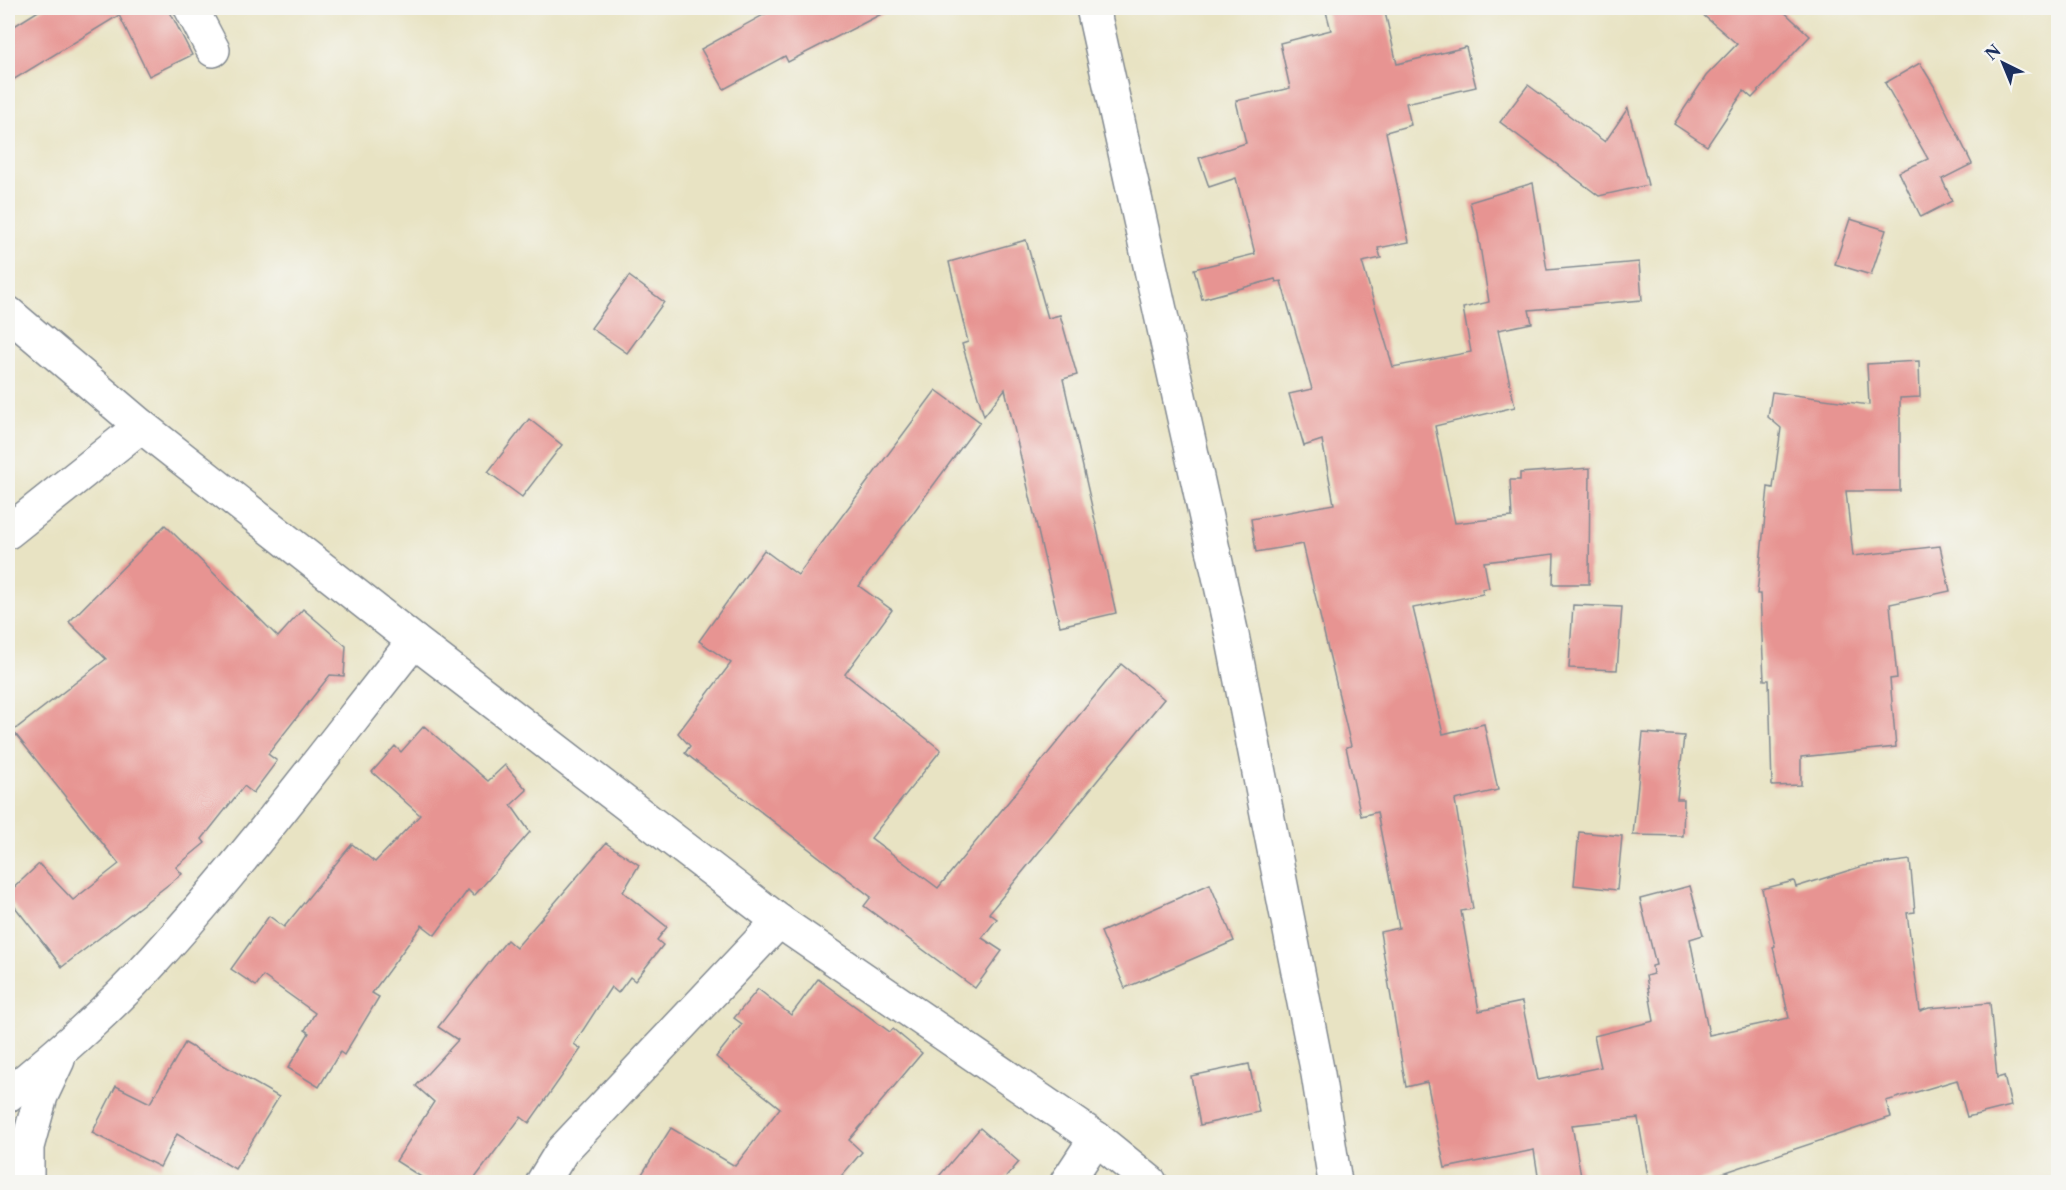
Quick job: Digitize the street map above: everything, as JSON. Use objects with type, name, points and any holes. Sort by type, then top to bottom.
[{"type":"street","points":[[191,8],[213,50]]},
{"type":"street","points":[[1093,8],[1232,635],[1318,1074],[1335,1182]]},
{"type":"street","points":[[8,313],[141,426],[414,641],[779,921],[1096,1138],[1150,1182]]},
{"type":"street","points":[[8,532],[141,426]]},
{"type":"street","points":[[8,1095],[63,1050],[153,961],[239,864],[414,641]]},
{"type":"street","points":[[543,1182],[562,1151],[779,921]]},
{"type":"street","points":[[27,1182],[27,1146],[40,1096],[63,1050]]},
{"type":"street","points":[[1067,1182],[1096,1138]]},
{"type":"building","points":[[43,8],[168,8],[192,55],[149,76],[119,15],[8,83],[8,30]]},
{"type":"building","points":[[776,8],[893,8],[788,62],[785,56],[724,89],[701,49]]},
{"type":"building","points":[[1325,8],[1384,8],[1397,64],[1466,47],[1476,87],[1406,103],[1411,125],[1386,132],[1409,242],[1378,248],[1381,258],[1362,262],[1393,367],[1471,352],[1463,308],[1489,302],[1478,234],[1470,202],[1533,183],[1547,270],[1639,262],[1642,300],[1529,310],[1532,323],[1498,330],[1515,407],[1435,426],[1455,523],[1512,517],[1510,480],[1520,480],[1520,473],[1590,468],[1589,584],[1553,584],[1554,554],[1484,562],[1489,588],[1482,589],[1483,594],[1413,608],[1443,734],[1484,724],[1498,790],[1455,800],[1473,909],[1461,911],[1479,1011],[1522,1002],[1538,1080],[1601,1067],[1594,1036],[1654,1021],[1646,976],[1653,974],[1652,966],[1656,965],[1640,899],[1690,886],[1703,935],[1690,939],[1709,1035],[1789,1018],[1762,889],[1794,881],[1796,887],[1863,866],[1910,860],[1915,912],[1907,913],[1920,1011],[1929,1008],[1990,1003],[1997,1078],[2004,1076],[2011,1106],[1967,1117],[1957,1080],[1886,1101],[1891,1117],[1696,1182],[1649,1182],[1638,1118],[1572,1125],[1582,1182],[1539,1182],[1534,1150],[1445,1168],[1427,1082],[1406,1087],[1380,932],[1399,928],[1377,812],[1361,816],[1346,747],[1351,746],[1303,544],[1256,552],[1251,519],[1334,504],[1322,440],[1304,446],[1289,394],[1312,389],[1281,281],[1276,282],[1275,279],[1202,299],[1194,269],[1255,254],[1236,178],[1209,187],[1199,158],[1246,143],[1236,101],[1290,88],[1280,43],[1331,30]]},
{"type":"building","points":[[1695,8],[1780,8],[1810,36],[1752,98],[1744,91],[1707,146],[1674,124],[1706,76],[1737,44]]},
{"type":"building","points":[[1920,63],[1934,86],[1972,164],[1942,179],[1952,201],[1921,217],[1899,172],[1928,159],[1885,83]]},
{"type":"building","points":[[1528,85],[1605,142],[1628,108],[1648,185],[1599,196],[1500,122]]},
{"type":"building","points":[[1850,219],[1886,230],[1871,275],[1835,264]]},
{"type":"building","points":[[1026,240],[1048,318],[1060,315],[1077,375],[1063,379],[1116,613],[1060,626],[1005,389],[984,416],[962,344],[968,342],[949,262]]},
{"type":"building","points":[[629,276],[664,302],[627,353],[591,328]]},
{"type":"building","points":[[1919,361],[1920,397],[1900,398],[1900,491],[1846,491],[1853,556],[1940,546],[1950,591],[1890,604],[1897,678],[1890,679],[1896,747],[1801,757],[1801,785],[1772,786],[1769,680],[1764,680],[1760,594],[1757,594],[1768,487],[1773,488],[1781,428],[1768,417],[1772,392],[1869,405],[1867,364]]},
{"type":"building","points":[[936,390],[980,422],[859,586],[892,610],[845,674],[941,750],[871,838],[938,888],[1121,664],[1164,699],[989,913],[997,919],[982,938],[1002,951],[975,988],[864,906],[871,897],[685,753],[690,746],[678,733],[731,663],[699,641],[764,550],[798,575]]},
{"type":"building","points":[[529,419],[562,445],[522,497],[488,472]]},
{"type":"building","points":[[165,525],[278,637],[303,609],[346,646],[344,676],[330,675],[268,754],[277,761],[253,793],[244,786],[202,839],[205,843],[176,867],[182,874],[62,967],[8,898],[8,893],[39,864],[73,900],[119,864],[13,731],[106,659],[69,622]]},
{"type":"building","points":[[1573,605],[1622,607],[1617,670],[1569,668]]},
{"type":"building","points":[[424,726],[488,781],[505,765],[527,790],[511,805],[530,832],[474,896],[468,890],[435,935],[422,925],[372,993],[379,997],[344,1055],[340,1052],[319,1087],[288,1068],[309,1033],[305,1030],[315,1013],[263,976],[256,986],[231,969],[269,916],[284,927],[352,844],[375,862],[420,815],[372,772],[395,746],[401,752]]},
{"type":"building","points":[[1643,733],[1684,736],[1677,799],[1684,799],[1683,836],[1633,835]]},
{"type":"building","points":[[1579,832],[1622,836],[1617,890],[1574,885]]},
{"type":"building","points":[[606,843],[639,865],[623,892],[667,927],[657,940],[663,945],[635,981],[630,977],[618,993],[611,987],[574,1044],[581,1049],[529,1123],[521,1117],[472,1182],[429,1182],[396,1161],[434,1102],[416,1086],[458,1040],[438,1027],[507,940],[516,948]]},
{"type":"building","points":[[1210,884],[1234,941],[1125,988],[1101,932]]},
{"type":"building","points":[[818,979],[890,1032],[893,1029],[922,1053],[849,1140],[862,1152],[836,1182],[637,1182],[671,1128],[735,1166],[780,1108],[716,1057],[742,1024],[734,1018],[758,989],[791,1015]]},
{"type":"building","points":[[185,1043],[279,1097],[235,1169],[177,1134],[160,1167],[92,1133],[116,1086],[150,1103]]},
{"type":"building","points":[[1249,1064],[1259,1112],[1200,1125],[1191,1076]]},
{"type":"building","points":[[980,1128],[1019,1162],[1002,1182],[934,1182]]}]
